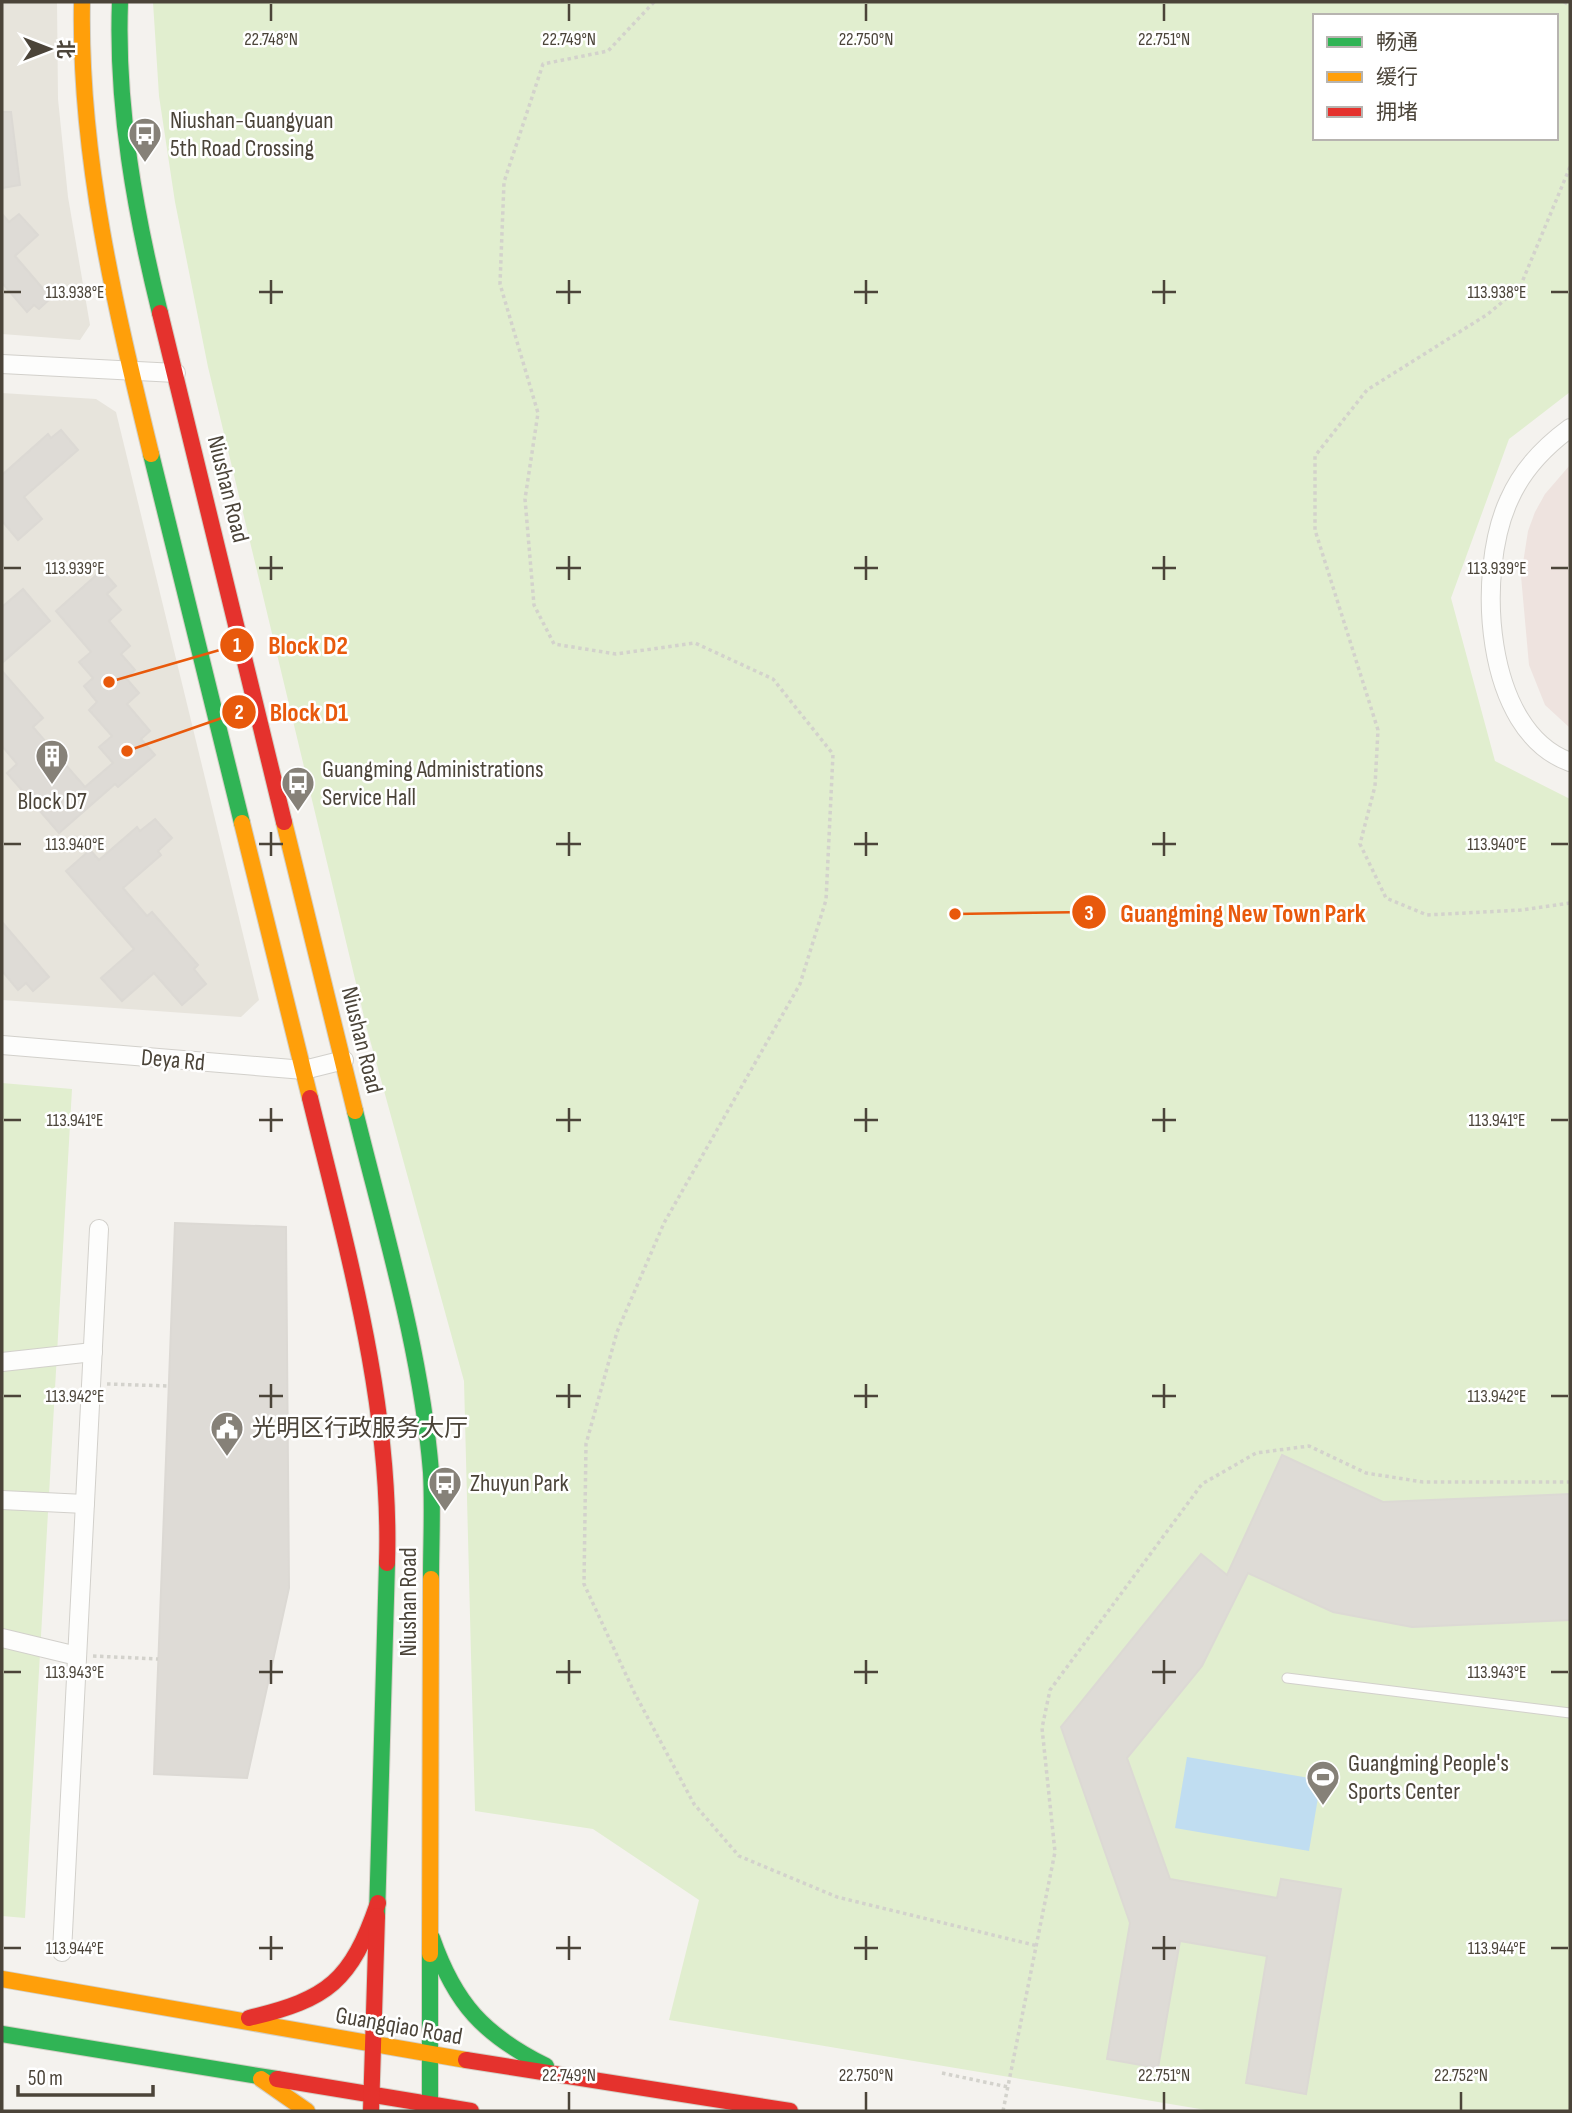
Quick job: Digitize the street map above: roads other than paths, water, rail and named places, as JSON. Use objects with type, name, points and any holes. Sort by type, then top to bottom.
[{"type":"street","name":"Niushan Road","points":[[82,2],[81,57],[86,135],[131,371],[360,1303],[376,1391],[384,1454],[388,1539],[372,2103]]},
{"type":"street","name":"Niushan Road","points":[[120,2],[117,41],[126,140],[149,268],[344,1060],[418,1378],[431,1474],[430,2108]]},
{"type":"street","points":[[2,364],[176,373]]},
{"type":"street","points":[[1570,428],[1536,458],[1514,488],[1500,522],[1492,575],[1496,645],[1508,696],[1532,736],[1547,751],[1570,762]]},
{"type":"street","name":"Deya Rd","points":[[2,1045],[304,1070],[344,1060]]},
{"type":"street","points":[[62,1952],[99,1228]]},
{"type":"street","points":[[2,1362],[93,1352]]},
{"type":"street","points":[[376,1391],[391,1371],[406,1370],[418,1378]]},
{"type":"street","points":[[2,1500],[85,1504]]},
{"type":"street","points":[[2,1638],[77,1656]]},
{"type":"street","points":[[238,2021],[303,2003],[336,1984],[355,1962],[378,1903]]},
{"type":"street","points":[[432,1938],[448,1983],[474,2020],[527,2057],[567,2076]]},
{"type":"street","name":"Guangqiao Road","points":[[2,1979],[431,2055],[790,2111]]},
{"type":"street","points":[[2,2034],[254,2075],[372,2103],[471,2111]]},
{"type":"street","points":[[254,2075],[307,2111]]},
{"type":"lane","points":[[1287,1678],[1570,1713]]},
{"type":"water","points":[[1187,1757],[1321,1780],[1309,1851],[1175,1828]]},
{"type":"place","name":"Niushan-Guangyuan 5th Road Crossing","points":[[145,164]]},
{"type":"place","name":"Block D2","points":[[109,682]]},
{"type":"place","name":"Block D1","points":[[127,751]]},
{"type":"place","name":"Block D7","points":[[52,786]]},
{"type":"place","name":"Guangming Administrations Service Hall","points":[[298,813]]},
{"type":"place","name":"Guangming New Town Park","points":[[955,914]]},
{"type":"place","name":"光明区行政服务大厅","points":[[227,1458]]},
{"type":"place","name":"Zhuyun Park","points":[[445,1513]]},
{"type":"place","name":"Guangming People's Sports Center","points":[[1323,1807]]}]
